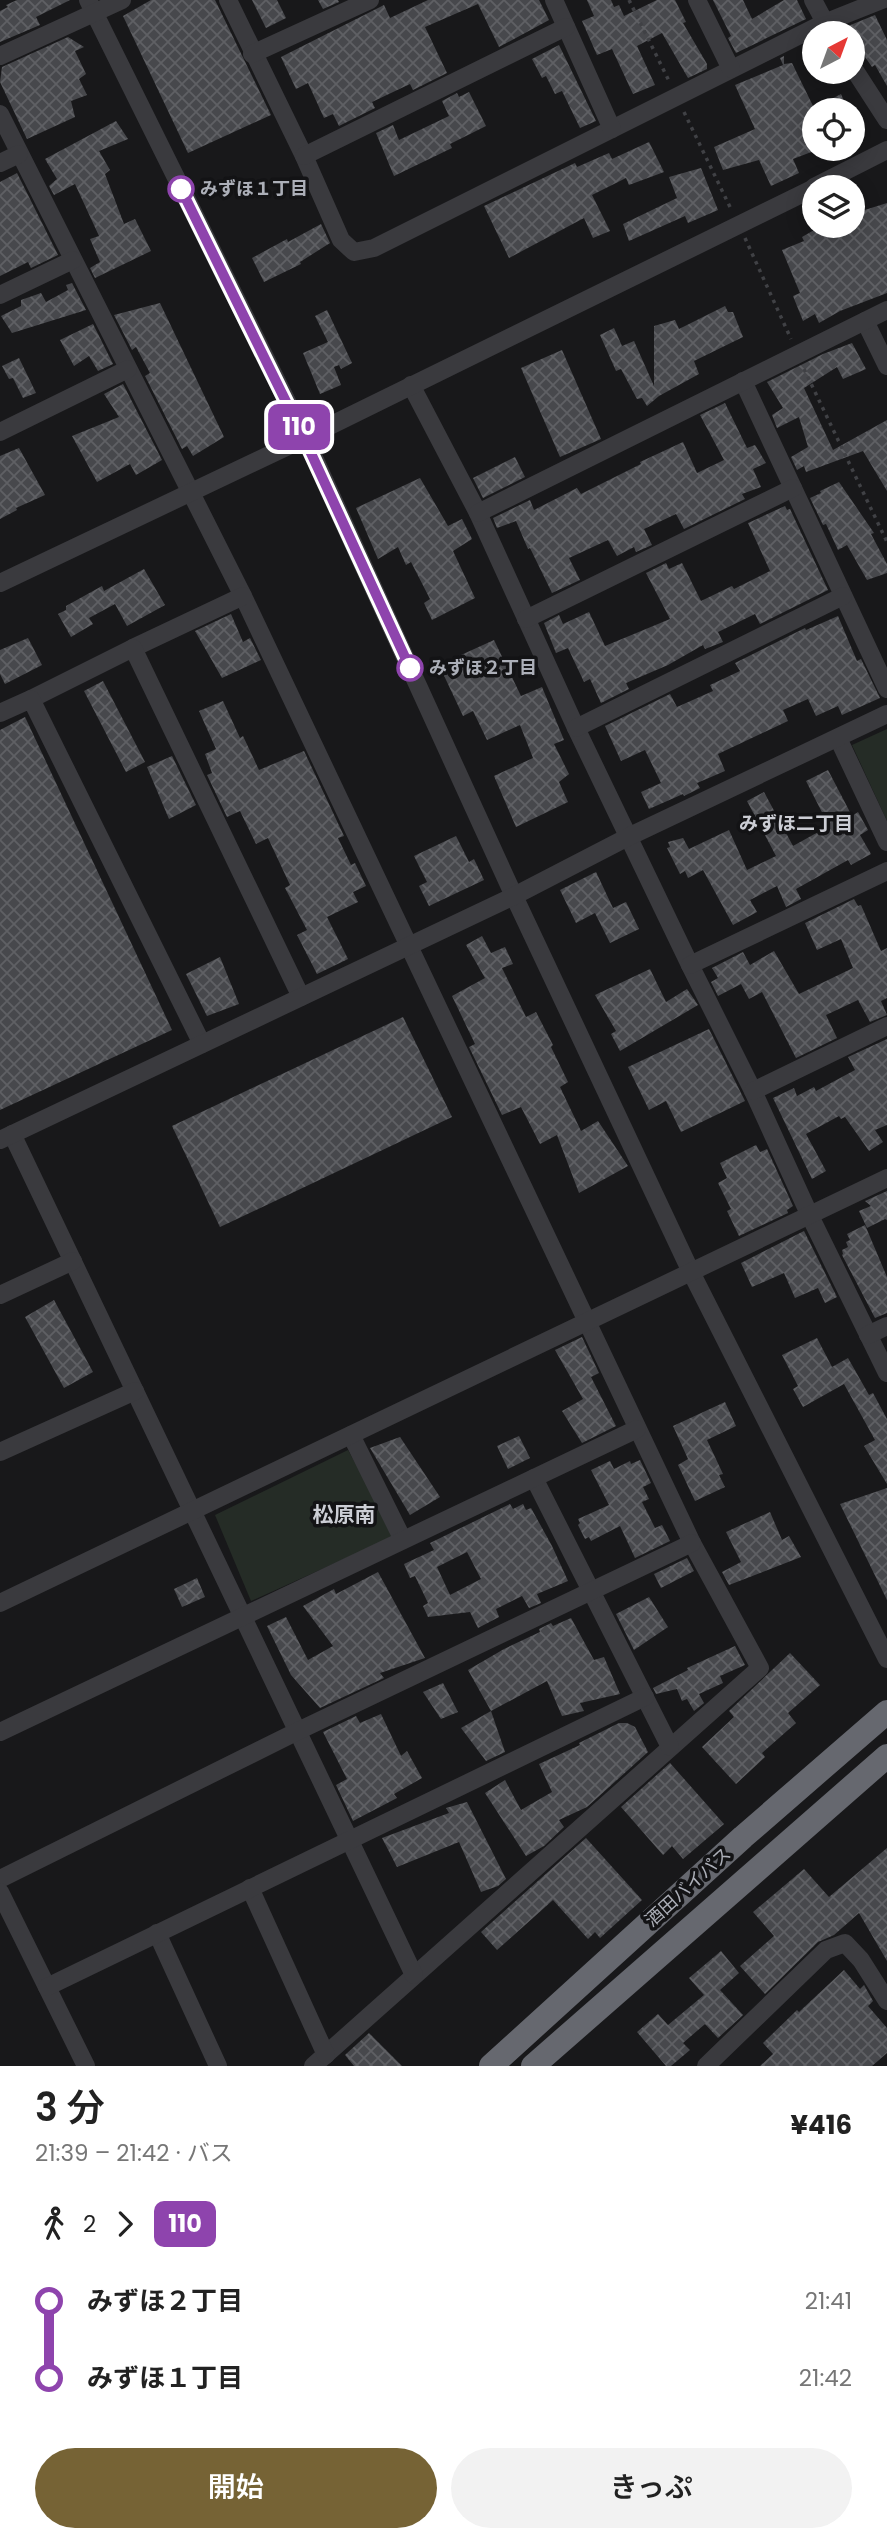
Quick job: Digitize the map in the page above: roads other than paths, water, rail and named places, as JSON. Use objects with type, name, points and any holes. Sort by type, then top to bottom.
[{"type":"highway","name":"酒田バイパス","points":[[491,2066],[743,1837],[887,1712]]},
{"type":"highway","name":"酒田バイパス","points":[[533,2066],[887,1756]]},
{"type":"street","points":[[0,56],[92,7],[122,0]]},
{"type":"street","points":[[228,0],[304,156],[341,240],[354,252],[374,248],[731,69],[802,39]]},
{"type":"street","points":[[252,54],[370,0]]},
{"type":"street","points":[[554,0],[612,130]]},
{"type":"street","points":[[697,0],[731,69]]},
{"type":"street","points":[[813,0],[824,21]]},
{"type":"street","points":[[842,21],[882,0]]},
{"type":"street","points":[[92,7],[304,438],[514,896],[691,1272],[887,1659]]},
{"type":"street","points":[[304,156],[566,27]]},
{"type":"street","points":[[864,84],[887,120]]},
{"type":"street","points":[[0,114],[243,596],[637,1429],[692,1543],[760,1668],[320,2061],[250,1888]]},
{"type":"street","points":[[838,175],[887,150]]},
{"type":"street","points":[[0,163],[19,154]]},
{"type":"street","points":[[0,583],[304,438],[802,193]]},
{"type":"street","points":[[0,295],[73,260]]},
{"type":"street","points":[[478,513],[887,310]]},
{"type":"street","points":[[865,321],[887,366]]},
{"type":"street","points":[[0,432],[128,369]]},
{"type":"street","points":[[743,382],[887,689]]},
{"type":"street","points":[[411,385],[478,513],[576,728],[887,1373]]},
{"type":"street","points":[[526,620],[793,488]]},
{"type":"street","points":[[0,713],[243,596]]},
{"type":"street","points":[[576,728],[843,596]]},
{"type":"street","points":[[133,648],[301,997]]},
{"type":"street","points":[[32,699],[202,1044]]},
{"type":"street","points":[[414,1975],[73,1261],[6,1137],[514,896],[628,837],[887,713]]},
{"type":"street","points":[[838,738],[887,842]]},
{"type":"street","points":[[690,965],[887,871]]},
{"type":"street","points":[[753,1091],[887,1026]]},
{"type":"street","points":[[0,1603],[887,1178]]},
{"type":"street","points":[[0,1295],[73,1261]]},
{"type":"street","points":[[868,1335],[887,1326]]},
{"type":"street","points":[[0,1452],[135,1391]]},
{"type":"street","points":[[0,1732],[637,1429]]},
{"type":"street","points":[[351,1435],[403,1540]]},
{"type":"street","points":[[534,1478],[670,1747]]},
{"type":"street","points":[[0,1879],[298,1731],[692,1543]]},
{"type":"street","points":[[47,1987],[645,1697]]},
{"type":"street","points":[[0,1892],[86,2066]]},
{"type":"street","points":[[157,1933],[218,2066]]},
{"type":"street","points":[[706,2066],[826,1950],[845,1943],[861,1960],[887,2001]]},
{"type":"place","name":"みずほ１丁目","points":[[181,189]]},
{"type":"place","name":"みずほ２丁目","points":[[410,668]]},
{"type":"district","name":"みずほ二丁目","points":[[796,823]]},
{"type":"district","name":"松原南","points":[[344,1515]]}]
